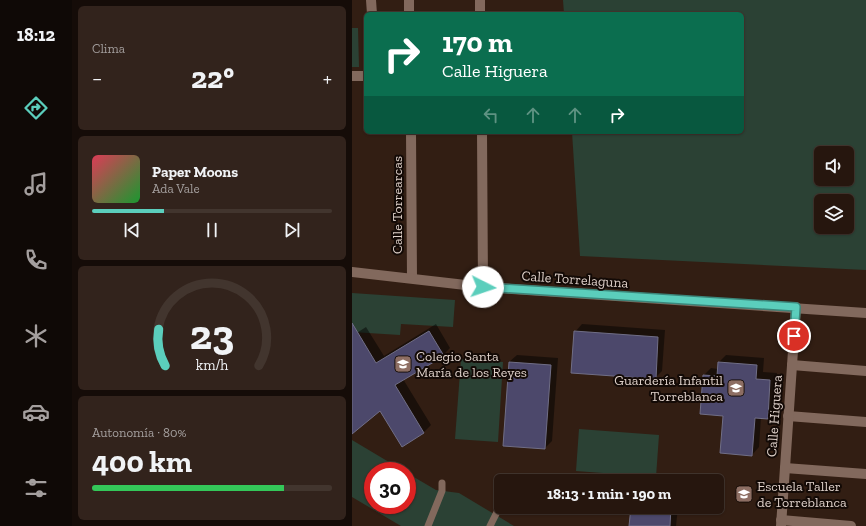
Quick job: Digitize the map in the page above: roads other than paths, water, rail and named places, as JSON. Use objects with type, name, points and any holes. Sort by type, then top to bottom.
[{"type":"street","points":[[371,0],[372,12]]},
{"type":"street","points":[[409,0],[409,12]]},
{"type":"street","points":[[480,0],[480,12]]},
{"type":"street","points":[[352,76],[364,76]]},
{"type":"street","name":"Calle Torrearcas","points":[[411,134],[412,278]]},
{"type":"street","points":[[482,134],[483,287]]},
{"type":"street","name":"Calle Torrelaguna","points":[[352,272],[483,287],[796,307],[866,313]]},
{"type":"street","name":"Calle Higuera","points":[[781,523],[796,307]]},
{"type":"street","points":[[792,365],[866,371]]},
{"type":"street","points":[[788,416],[866,422]]},
{"type":"street","points":[[784,468],[866,474]]},
{"type":"street","points":[[781,523],[851,526]]},
{"type":"lane","points":[[428,526],[442,491],[442,483]]},
{"type":"lane","points":[[490,526],[496,514]]},
{"type":"place","name":"Colegio Santa María de los Reyes","points":[[403,364]]},
{"type":"place","name":"Guardería Infantil Torreblanca","points":[[736,388]]},
{"type":"place","name":"Escuela Taller de Torreblanca","points":[[744,494]]}]
